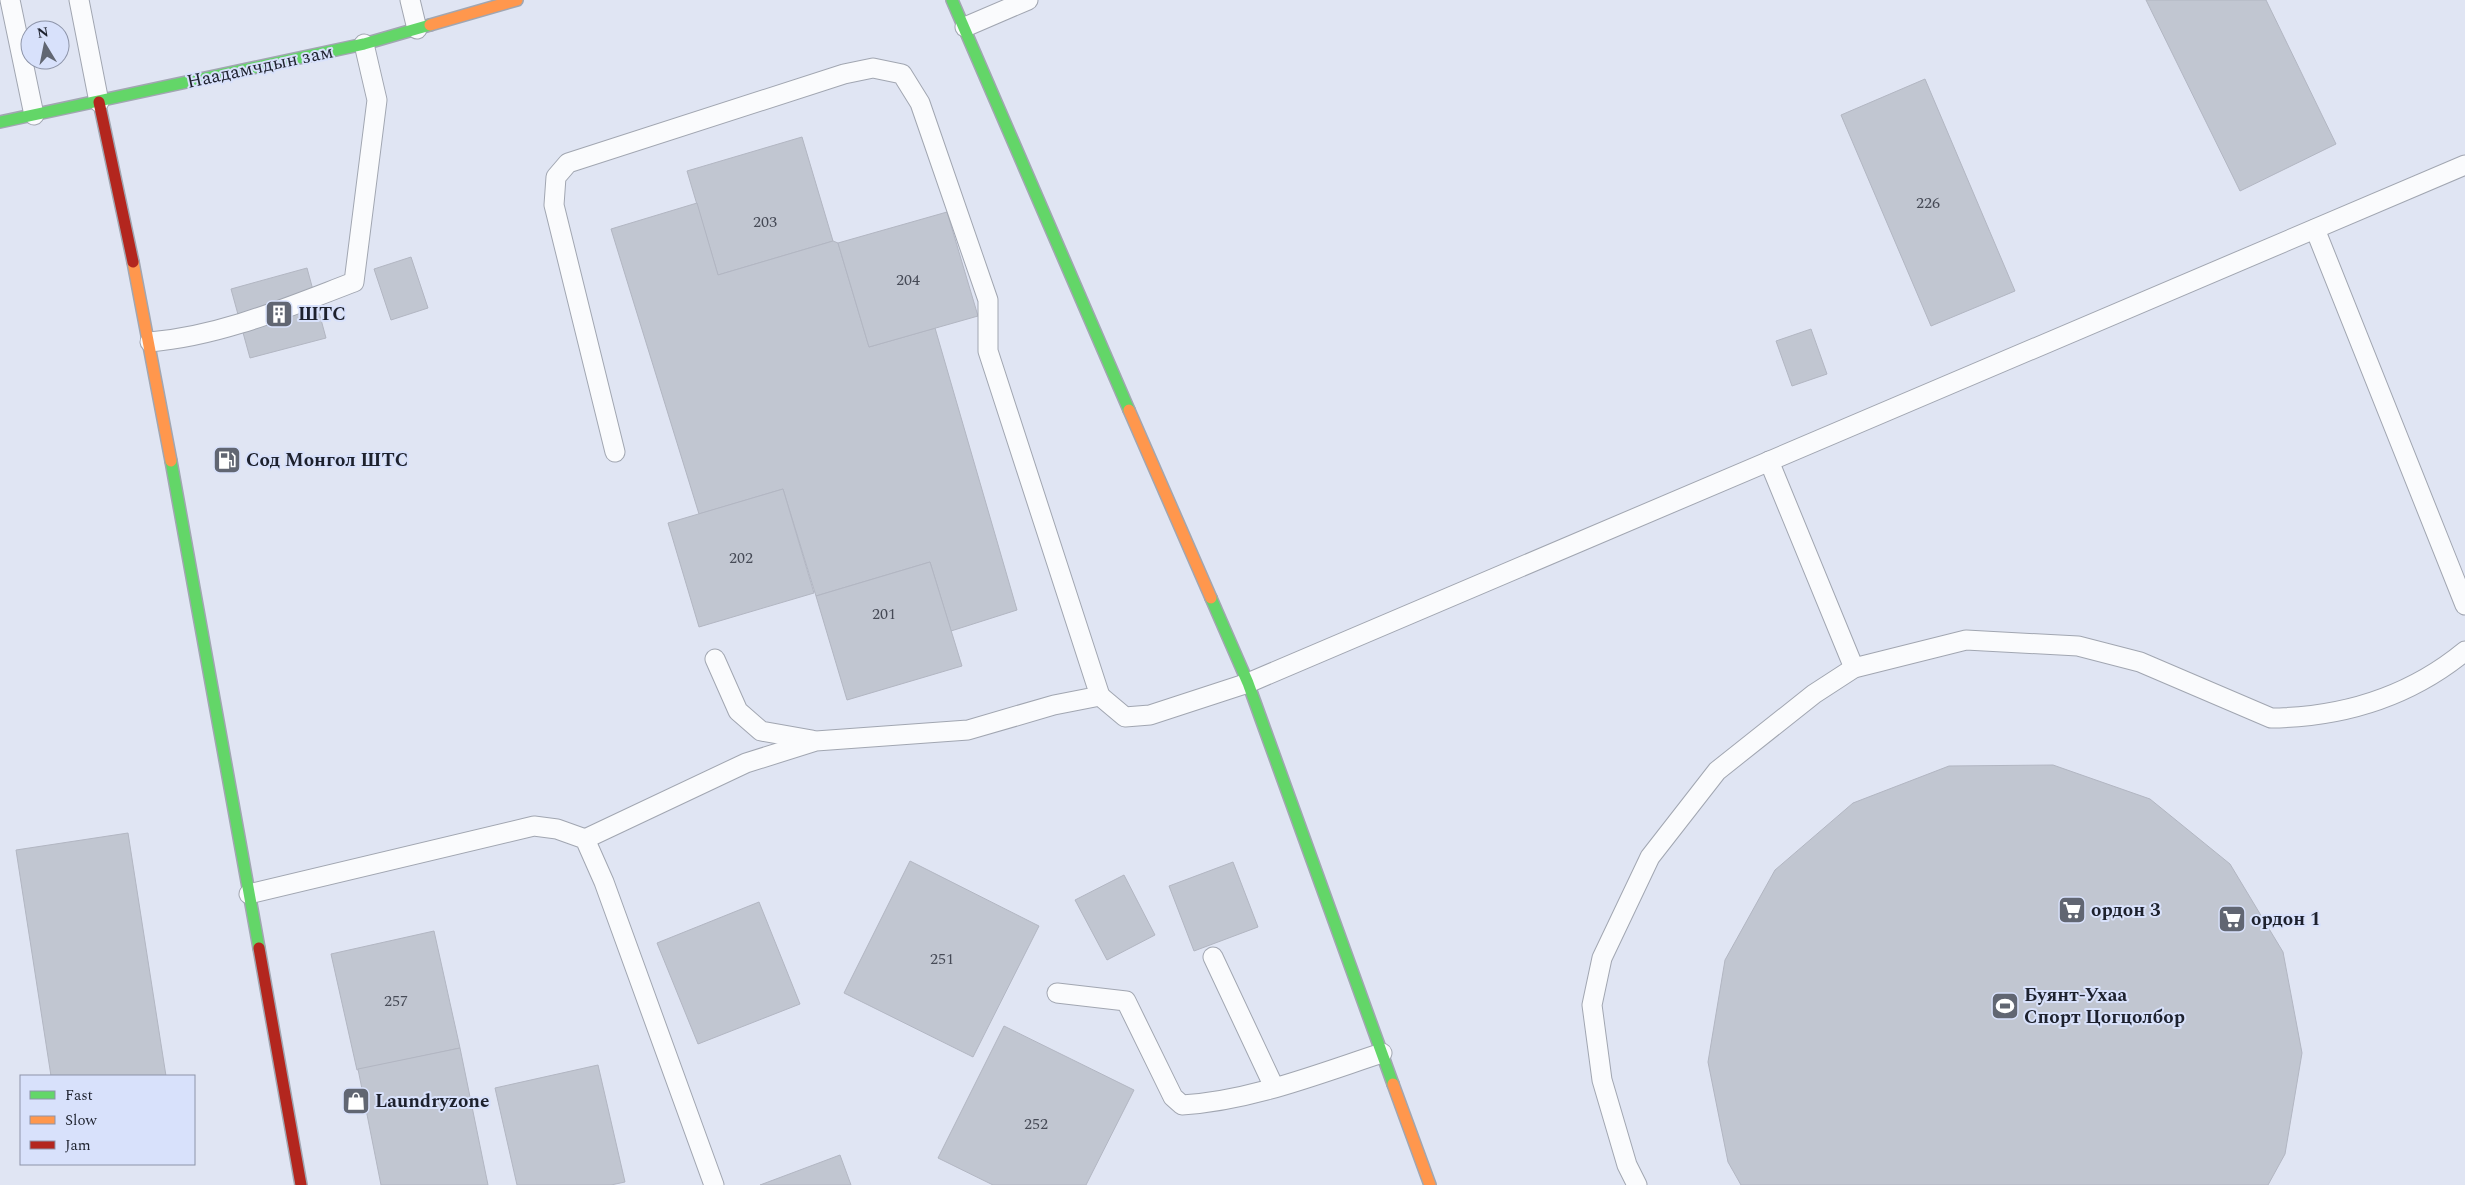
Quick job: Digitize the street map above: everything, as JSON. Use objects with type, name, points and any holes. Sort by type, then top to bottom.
[{"type":"street","name":"Наадамчдын зам","points":[[0,122],[364,44],[517,0]]},
{"type":"street","points":[[952,0],[1248,683],[1430,1185]]},
{"type":"street","points":[[99,102],[150,342],[301,1185]]},
{"type":"lane","points":[[80,0],[99,102]]},
{"type":"lane","points":[[410,0],[417,29]]},
{"type":"lane","points":[[965,27],[1028,0]]},
{"type":"lane","points":[[7,5],[34,115]]},
{"type":"lane","points":[[150,342],[194,336],[278,311],[354,282],[377,100],[364,44]]},
{"type":"lane","points":[[615,452],[554,204],[556,177],[568,163],[844,74],[873,68],[902,74],[920,103],[988,300],[988,350],[1100,696],[1125,717],[1150,715],[1248,683],[2465,165]]},
{"type":"lane","points":[[2315,229],[2465,605]]},
{"type":"lane","points":[[1769,461],[1854,668]]},
{"type":"lane","points":[[1638,1185],[1627,1165],[1602,1080],[1592,1005],[1602,958],[1650,857],[1717,771],[1814,694],[1854,668],[1966,640],[2078,646],[2140,662],[2271,718],[2292,718],[2372,704],[2441,671],[2465,651]]},
{"type":"lane","points":[[714,659],[738,710],[761,731],[816,741]]},
{"type":"lane","points":[[249,894],[534,826],[557,829],[586,839],[746,763],[816,741],[968,730],[1054,705],[1100,696]]},
{"type":"lane","points":[[586,839],[604,882],[714,1185]]},
{"type":"lane","points":[[1213,957],[1274,1087]]},
{"type":"lane","points":[[1057,993],[1126,1001],[1172,1097],[1182,1105],[1204,1104],[1274,1087],[1382,1053]]},
{"type":"building","points":[[2146,0],[2266,0],[2336,144],[2240,191]]},
{"type":"building","points":[[1925,79],[2015,291],[1931,326],[1841,115]]},
{"type":"building","points":[[802,137],[833,241],[718,275],[687,171]]},
{"type":"building","points":[[697,203],[718,275],[833,241],[838,243],[869,347],[935,328],[1017,610],[951,631],[930,562],[816,596],[783,489],[699,514],[611,229]]},
{"type":"building","points":[[947,212],[978,316],[869,347],[838,243]]},
{"type":"building","points":[[411,257],[428,308],[391,320],[374,269]]},
{"type":"building","name":"ШТС","points":[[307,268],[326,338],[250,358],[231,289]]},
{"type":"building","points":[[1811,329],[1827,374],[1792,386],[1776,341]]},
{"type":"building","points":[[783,489],[814,593],[699,627],[668,523]]},
{"type":"building","points":[[930,562],[962,666],[847,700],[816,596]]},
{"type":"building","name":"Буянт-Ухаа Спорт Цогцолбор","points":[[2053,765],[2150,799],[2230,864],[2283,952],[2302,1053],[2285,1154],[2268,1185],[1741,1185],[1728,1162],[1708,1062],[1725,960],[1775,870],[1853,803],[1949,766]]},
{"type":"building","points":[[128,833],[166,1075],[51,1075],[16,850]]},
{"type":"building","points":[[910,861],[1039,926],[973,1057],[844,993]]},
{"type":"building","points":[[1233,862],[1258,927],[1194,951],[1169,886]]},
{"type":"building","points":[[1124,875],[1155,935],[1107,960],[1075,900]]},
{"type":"building","points":[[759,902],[800,1004],[698,1044],[657,943]]},
{"type":"building","points":[[434,931],[460,1048],[357,1070],[331,954]]},
{"type":"building","points":[[1004,1026],[1134,1090],[1086,1185],[993,1185],[938,1158]]},
{"type":"building","points":[[460,1048],[488,1185],[381,1185],[358,1069]]},
{"type":"building","points":[[598,1065],[625,1182],[611,1185],[517,1185],[495,1088]]},
{"type":"building","points":[[840,1155],[851,1185],[760,1185]]},
{"type":"traffic: fast","points":[[952,0],[1129,410]]},
{"type":"traffic: fast","points":[[0,122],[364,44],[430,25]]},
{"type":"traffic: fast","points":[[171,461],[259,948]]},
{"type":"traffic: fast","points":[[1211,598],[1248,683],[1393,1084]]},
{"type":"traffic: slow","points":[[430,25],[517,0]]},
{"type":"traffic: slow","points":[[133,262],[171,461]]},
{"type":"traffic: slow","points":[[1129,410],[1211,598]]},
{"type":"traffic: slow","points":[[1393,1084],[1430,1185]]},
{"type":"traffic: jam","points":[[99,102],[133,262]]},
{"type":"traffic: jam","points":[[259,948],[301,1185]]},
{"type":"place","name":"ШТС","points":[[279,314]]},
{"type":"place","name":"Сод Монгол ШТС","points":[[227,460]]},
{"type":"place","name":"ордон 3","points":[[2072,910]]},
{"type":"place","name":"ордон 1","points":[[2232,919]]},
{"type":"place","name":"Буянт-Ухаа Спорт Цогцолбор","points":[[2005,1006]]},
{"type":"place","name":"Laundryzone","points":[[356,1101]]}]
